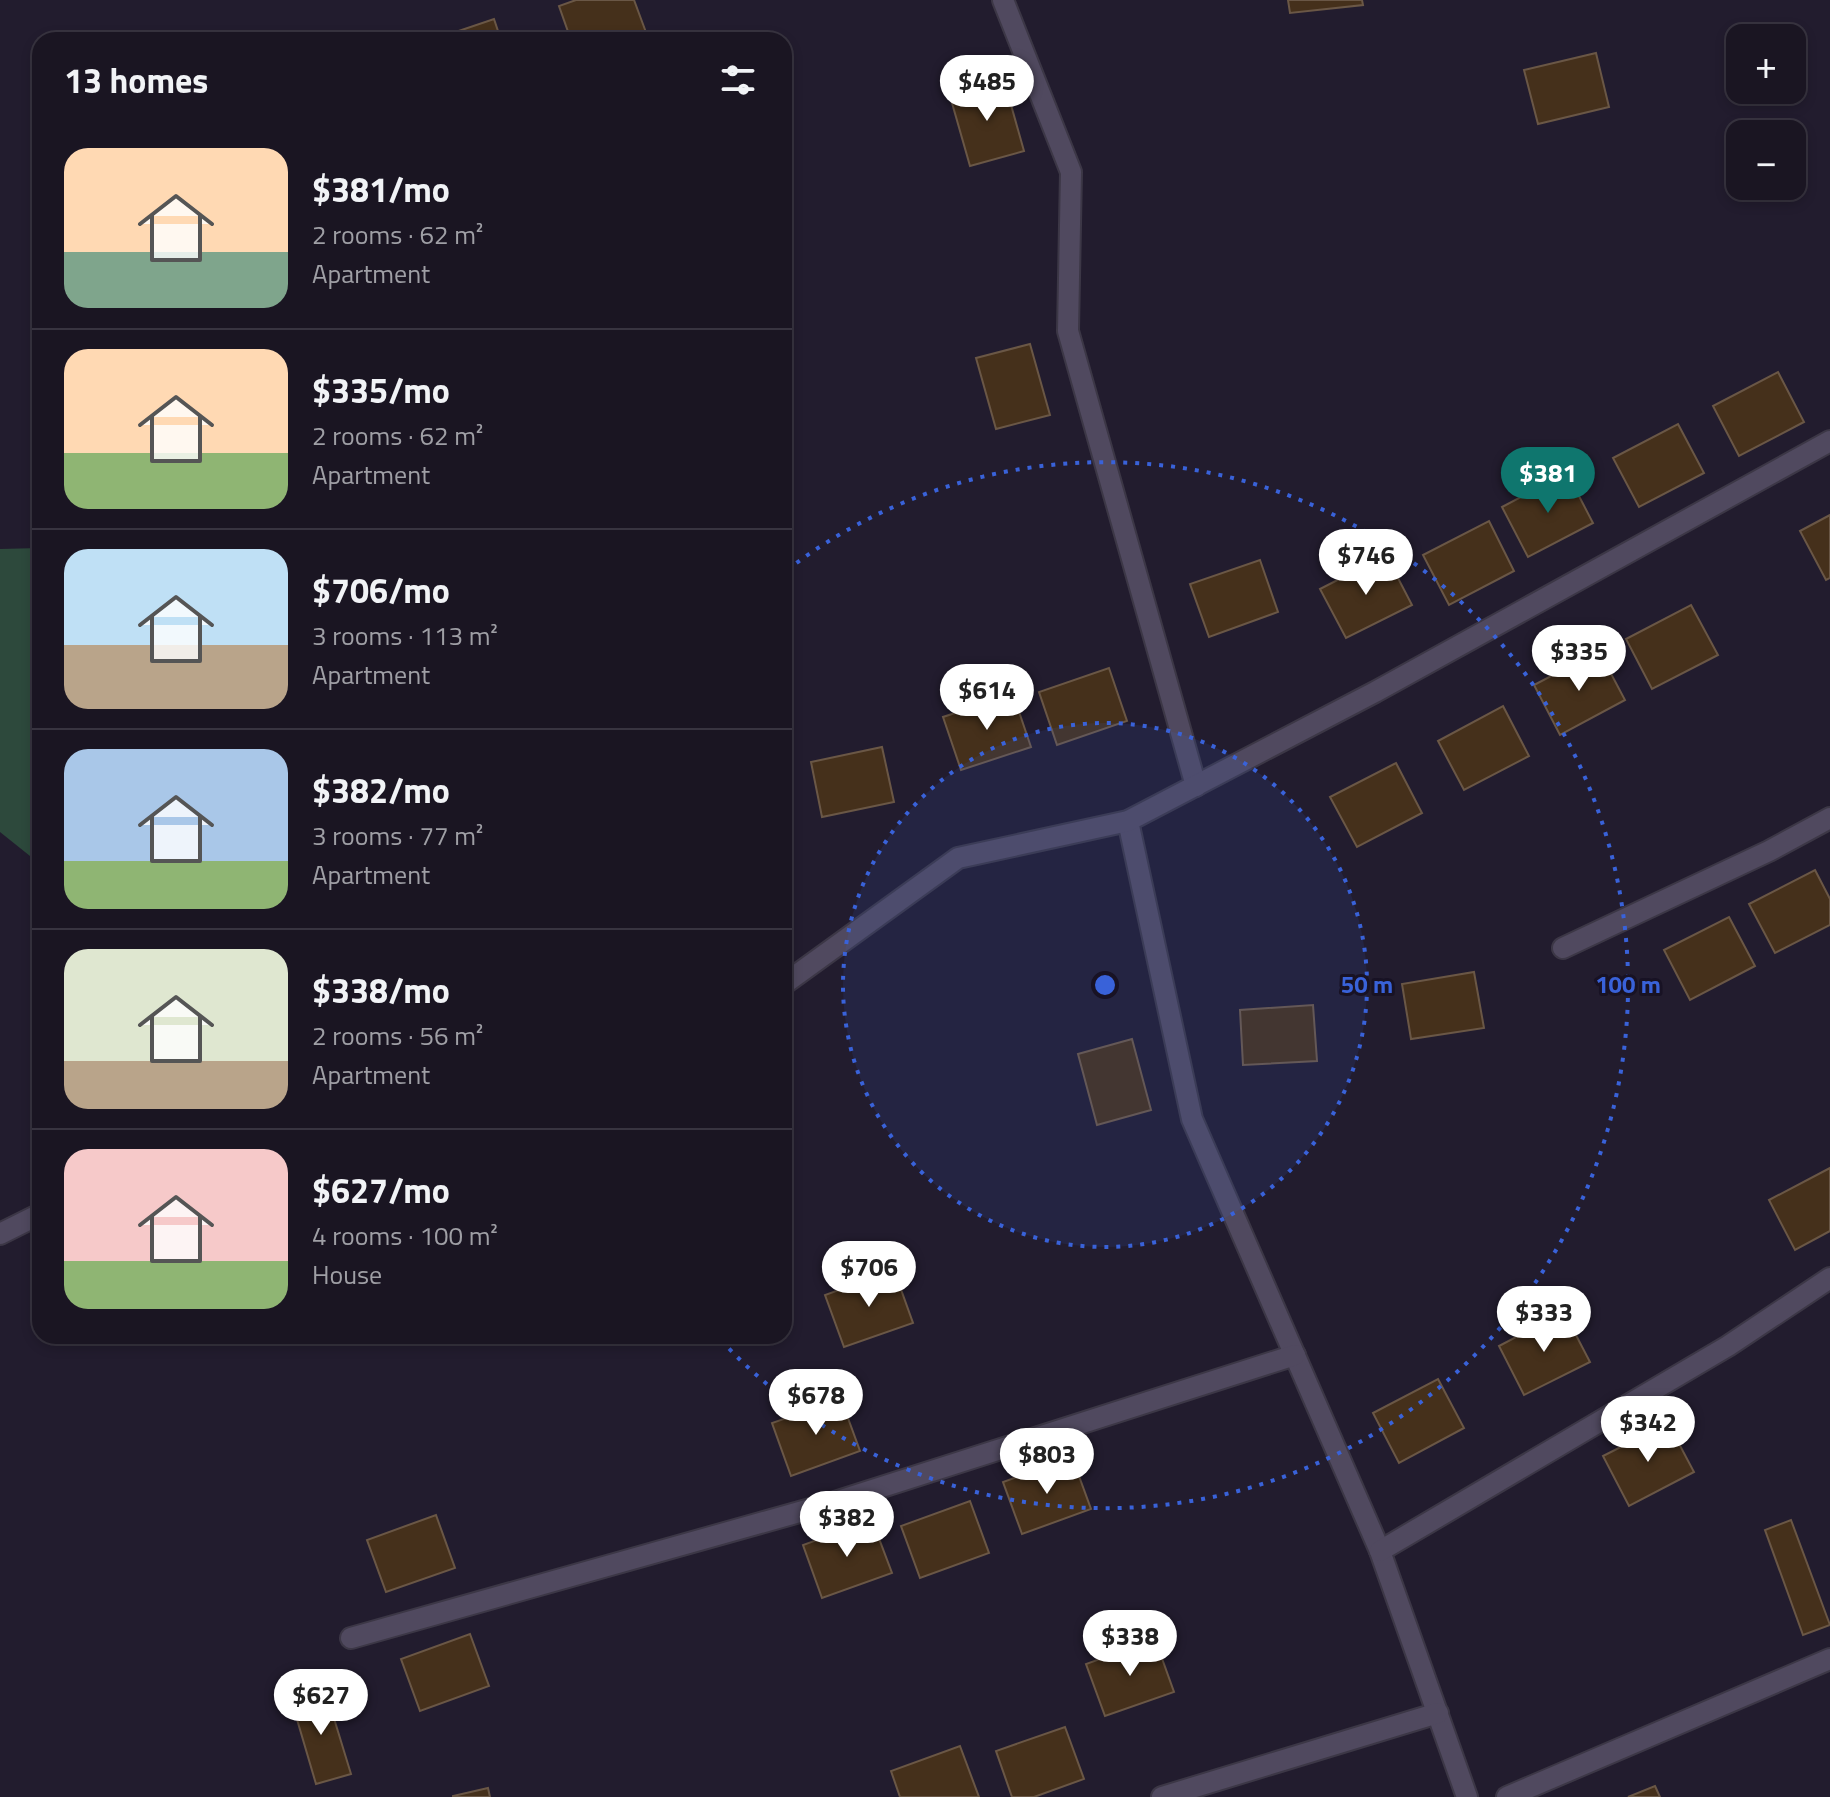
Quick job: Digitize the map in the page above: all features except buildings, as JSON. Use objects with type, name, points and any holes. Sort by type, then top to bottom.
[{"type":"street","points":[[1003,0],[1071,172],[1068,331],[1196,786]]},
{"type":"street","points":[[792,978],[958,858],[1128,821],[1389,684],[1830,441]]},
{"type":"street","points":[[1563,948],[1769,851],[1830,818]]},
{"type":"street","points":[[1128,821],[1192,1119],[1380,1551],[1467,1797]]},
{"type":"street","points":[[0,1234],[32,1218]]},
{"type":"street","points":[[1380,1551],[1728,1346],[1830,1278]]},
{"type":"street","points":[[351,1638],[835,1502],[1295,1355]]},
{"type":"street","points":[[1507,1797],[1830,1659]]},
{"type":"street","points":[[1162,1797],[1438,1713]]},
{"type":"green space","points":[[32,548],[32,858],[0,832],[0,549]]}]
